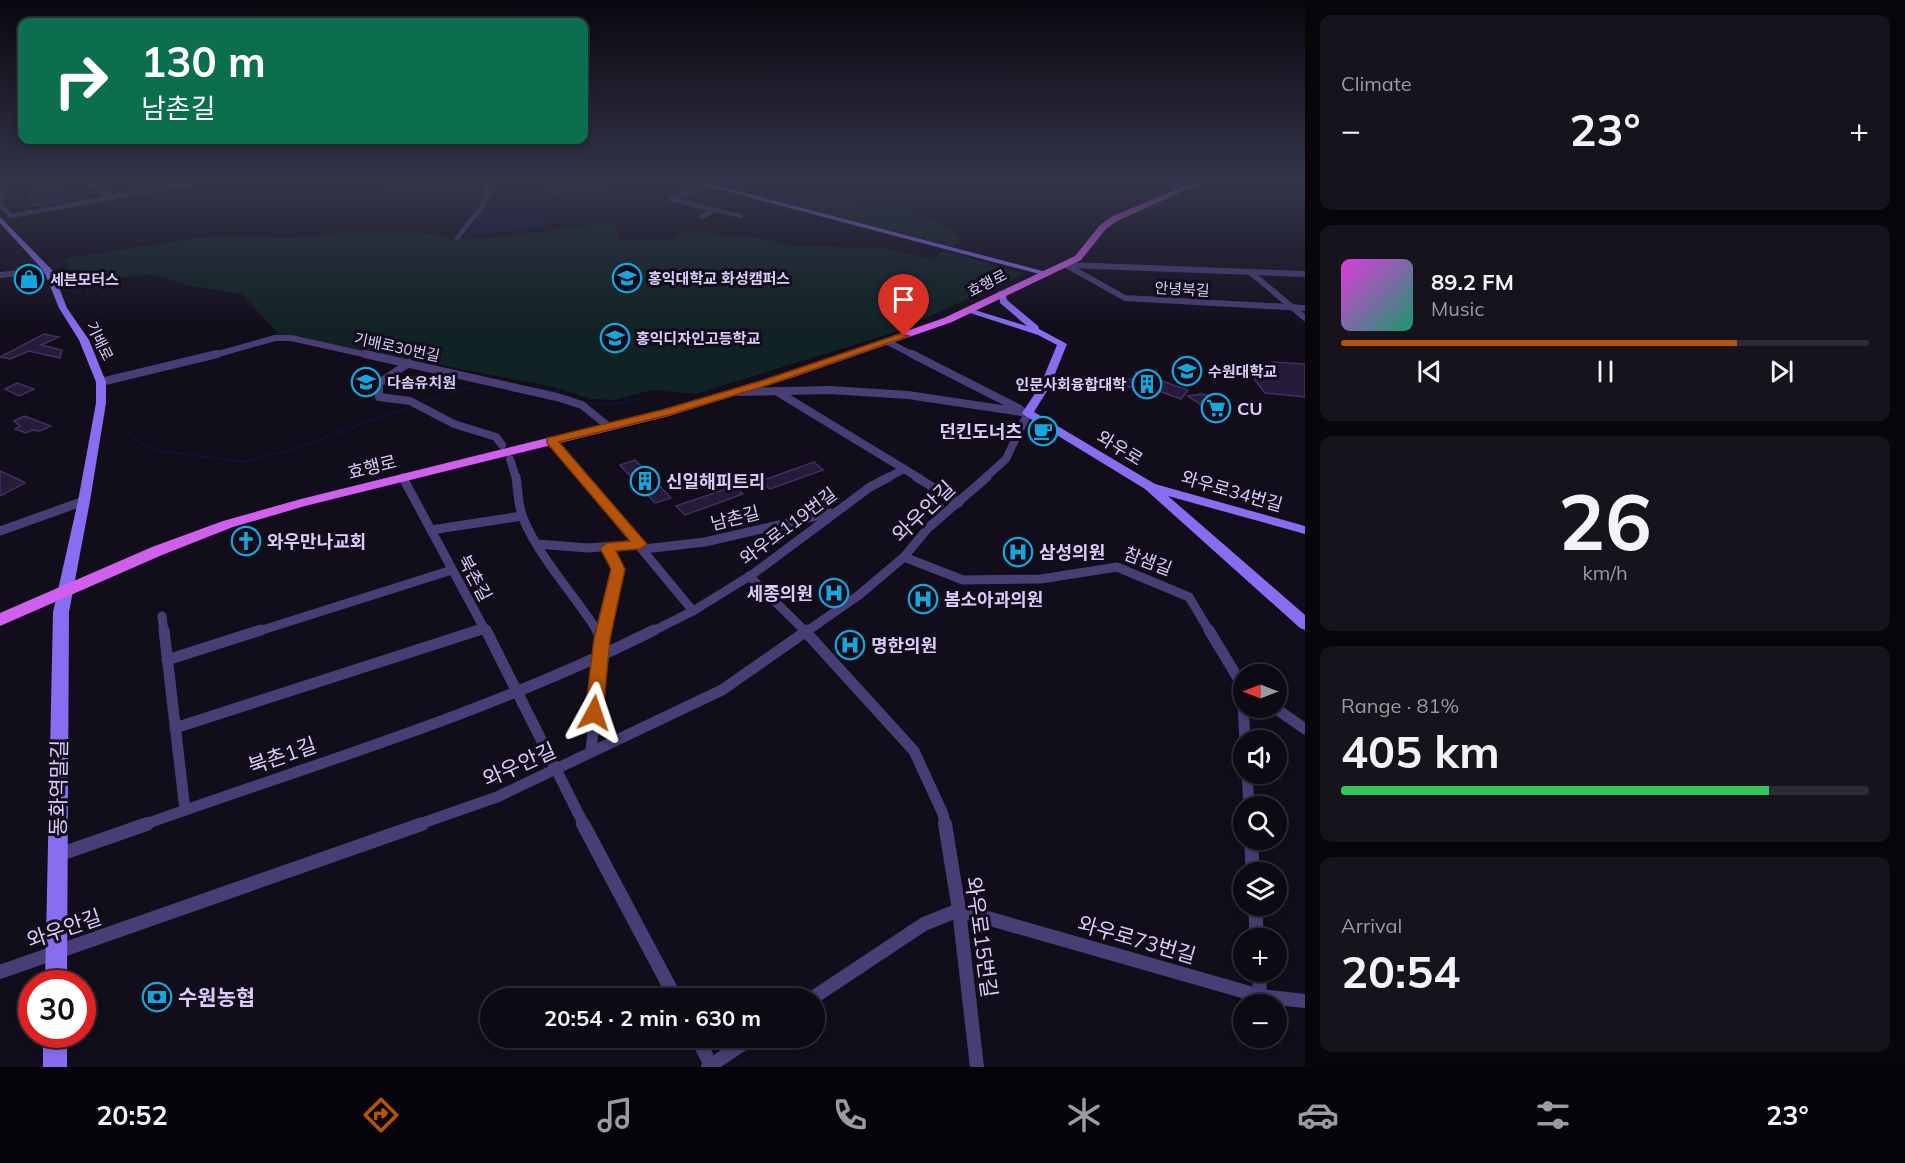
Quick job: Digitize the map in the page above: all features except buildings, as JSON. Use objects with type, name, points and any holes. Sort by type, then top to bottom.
[{"type":"main road","name":"효행로","points":[[0,620],[158,551],[228,524],[609,427],[764,383],[888,342],[968,311],[1002,293],[1066,265],[1078,258],[1101,230]]},
{"type":"street","name":"기배로","points":[[16,230],[48,270],[63,309],[84,340],[101,382],[101,403],[84,501],[64,592]]},
{"type":"street","points":[[457,238],[464,230]]},
{"type":"street","points":[[878,230],[1022,267],[1040,276]]},
{"type":"street","points":[[1066,265],[1305,274]]},
{"type":"street","name":"안녕북길","points":[[1066,265],[1125,298],[1305,308]]},
{"type":"street","points":[[1080,273],[1087,266]]},
{"type":"street","points":[[0,275],[48,270]]},
{"type":"street","points":[[1250,272],[1305,318]]},
{"type":"street","points":[[1002,293],[1003,301],[1041,333]]},
{"type":"street","name":"와우안길","points":[[0,972],[497,797],[722,690],[859,595],[904,557],[928,528],[959,503],[1006,459],[1028,413],[1045,386],[1062,344],[1041,333],[968,311]]},
{"type":"street","name":"기배로30번길","points":[[101,382],[172,367],[275,338],[291,338],[557,397],[582,405],[609,427]]},
{"type":"street","name":"와우로","points":[[888,342],[1028,413],[1149,486],[1305,624]]},
{"type":"street","points":[[409,363],[379,383],[379,397],[410,401],[454,424],[496,437],[502,445]]},
{"type":"street","points":[[764,383],[959,503]]},
{"type":"street","points":[[734,392],[830,390],[908,395],[1028,413]]},
{"type":"street","points":[[552,441],[693,611]]},
{"type":"street","points":[[510,459],[514,466],[522,516],[537,544],[578,600],[602,639]]},
{"type":"street","name":"와우로119번길","points":[[519,692],[599,658],[693,611],[749,576],[870,487],[904,469]]},
{"type":"street","name":"북촌길","points":[[403,478],[519,692],[554,770],[670,988]]},
{"type":"street","name":"와우로34번길","points":[[1149,486],[1305,530]]},
{"type":"street","points":[[0,531],[84,501]]},
{"type":"street","name":"남촌길","points":[[537,544],[560,548],[607,548],[705,542],[833,512]]},
{"type":"street","points":[[431,530],[522,516]]},
{"type":"street","points":[[591,752],[599,658],[618,569],[607,548]]},
{"type":"street","name":"참샘길","points":[[904,557],[963,580],[1041,579],[1117,567],[1189,597],[1233,670]]},
{"type":"street","points":[[167,660],[452,570]]},
{"type":"street","name":"와우로15번길","points":[[749,576],[806,632],[914,751],[943,814],[958,910],[977,1067]]},
{"type":"street","name":"동화역말길","points":[[56,970],[61,612],[64,592]]},
{"type":"street","points":[[162,616],[185,810]]},
{"type":"street","points":[[175,728],[483,629]]},
{"type":"street","name":"북촌1길","points":[[58,855],[519,692]]},
{"type":"street","points":[[1287,716],[1305,729]]},
{"type":"street","points":[[825,990],[924,924],[958,910]]},
{"type":"street","name":"와우로73번길","points":[[958,910],[1253,994]]},
{"type":"street","name":"와우로73번길","points":[[1287,999],[1305,1001]]},
{"type":"street","points":[[55,1067],[56,1048]]},
{"type":"street","points":[[702,1048],[710,1066],[737,1048]]},
{"type":"shaded area","points":[[371,230],[446,235],[448,239],[548,231],[617,230],[618,239],[670,240],[681,231],[758,238],[792,245],[888,249],[936,260],[942,250],[1025,274],[889,334],[695,394],[651,390],[615,400],[591,399],[554,387],[278,334],[242,294],[191,286],[152,275],[102,278],[71,272],[64,259],[187,239],[237,235],[288,238]]},
{"type":"shaded area","points":[[888,230],[949,230],[961,237],[960,243],[951,246]]},
{"type":"water","points":[[469,230],[527,230],[464,237]]},
{"type":"waterway","points":[[31,230],[54,259]]},
{"type":"waterway","points":[[52,257],[64,272],[85,279],[88,298]]},
{"type":"waterway","points":[[422,402],[472,386]]},
{"type":"waterway","points":[[542,390],[559,391],[573,399]]},
{"type":"waterway","points":[[582,402],[611,405],[639,399]]},
{"type":"waterway","points":[[128,432],[144,445],[167,452],[244,462],[300,447],[408,407]]},
{"type":"place","name":"홍익대학교 화성캠퍼스","points":[[627,278]]},
{"type":"place","name":"세븐모터스","points":[[29,279]]},
{"type":"place","name":"홍익디자인고등학교","points":[[615,338]]},
{"type":"place","name":"수원대학교","points":[[1187,371]]},
{"type":"place","name":"다솜유치원","points":[[366,382]]},
{"type":"place","name":"인문사회융합대학","points":[[1147,384]]},
{"type":"place","name":"CU","points":[[1216,408]]},
{"type":"place","name":"던킨도너츠","points":[[1043,431]]},
{"type":"place","name":"신일해피트리","points":[[645,481]]},
{"type":"place","name":"와우만나교회","points":[[246,541]]},
{"type":"place","name":"삼성의원","points":[[1018,552]]},
{"type":"place","name":"세종의원","points":[[834,593]]},
{"type":"place","name":"봄소아과의원","points":[[923,599]]},
{"type":"place","name":"명한의원","points":[[850,645]]},
{"type":"place","name":"수원농협","points":[[157,997]]},
{"type":"route","points":[[594,713],[602,639],[618,569],[607,548],[640,544],[552,441],[665,413],[764,383],[904,336]]}]
